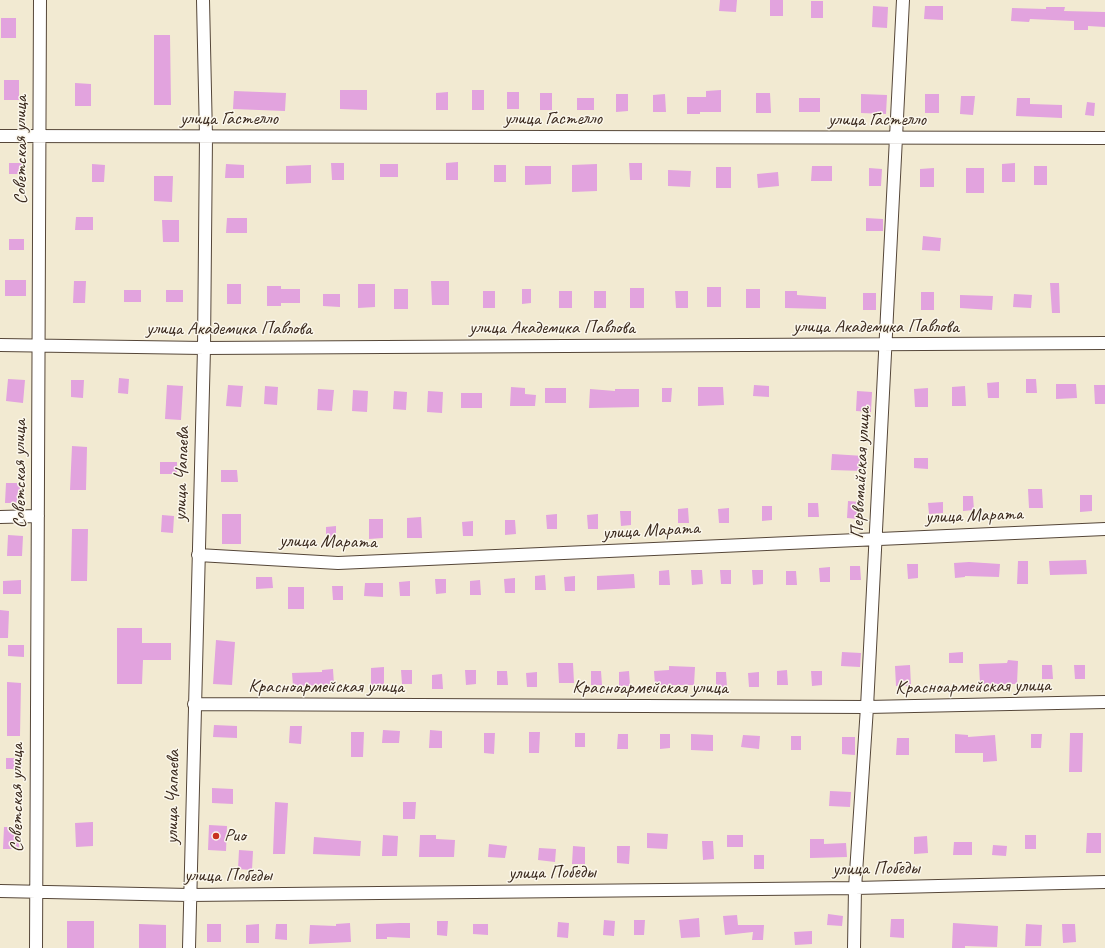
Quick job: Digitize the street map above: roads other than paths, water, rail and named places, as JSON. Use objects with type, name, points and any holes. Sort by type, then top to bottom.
[{"type":"street","name":"Советская улица","points":[[36,948],[35,892],[40,0]]},
{"type":"street","name":"улица Чапаева","points":[[189,948],[189,895],[204,348],[206,136],[203,0]]},
{"type":"street","name":"Первомайская улица","points":[[854,948],[855,888],[867,707],[903,0]]},
{"type":"street","name":"улица Гастелло","points":[[0,136],[1105,138]]},
{"type":"street","name":"улица Академика Павлова","points":[[0,345],[204,348],[885,345],[1105,342]]},
{"type":"street","points":[[0,517],[38,516]]},
{"type":"street","name":"улица Марата","points":[[198,555],[338,563],[1105,529]]},
{"type":"street","name":"Красноармейская улица","points":[[194,704],[867,707],[1105,702]]},
{"type":"street","name":"улица Победы","points":[[0,891],[189,895],[855,888],[1105,882]]},
{"type":"place","name":"Рио","points":[[216,836]]}]
